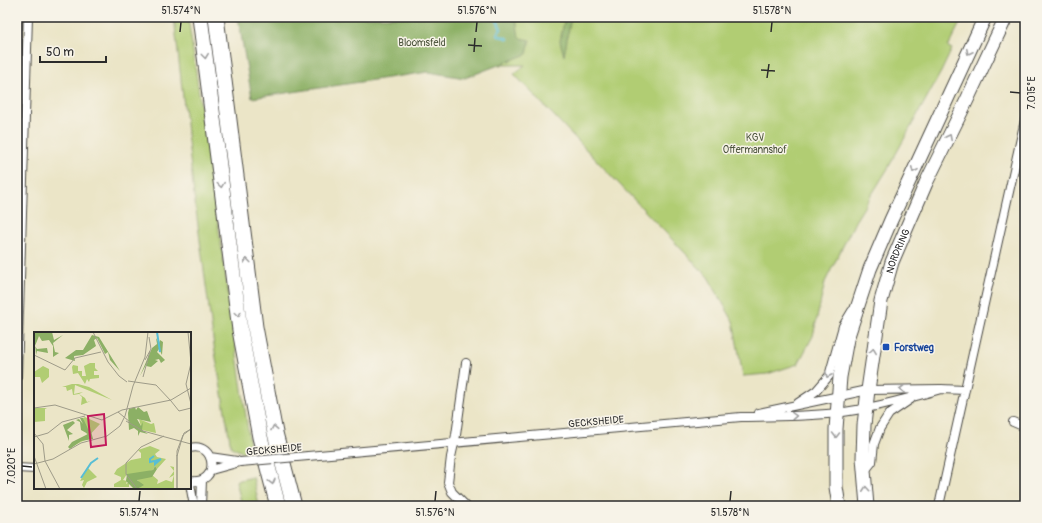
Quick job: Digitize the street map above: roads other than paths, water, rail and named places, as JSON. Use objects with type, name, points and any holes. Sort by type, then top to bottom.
[{"type":"highway","points":[[200,17],[240,330],[260,437],[278,506]]},
{"type":"highway","points":[[216,17],[255,327],[275,433],[294,506]]},
{"type":"main road","name":"NORDRING","points":[[839,506],[836,487],[836,413],[846,339],[870,268],[985,17]]},
{"type":"main road","name":"NORDRING","points":[[867,506],[864,472],[864,424],[881,302],[892,262],[926,183],[1006,17]]},
{"type":"street","points":[[17,377],[28,17]]},
{"type":"street","points":[[939,506],[1025,120]]},
{"type":"street","name":"NORDRING","points":[[794,405],[816,391],[829,376],[843,326],[858,300]]},
{"type":"street","points":[[466,363],[448,482],[452,492],[466,506]]},
{"type":"street","name":"GECKSHEIDE","points":[[211,470],[240,462],[741,417],[836,413],[941,389]]},
{"type":"street","name":"GECKSHEIDE","points":[[741,417],[868,390],[965,390]]},
{"type":"street","points":[[864,472],[872,462],[874,444],[880,428],[889,414],[915,396]]},
{"type":"street","points":[[1013,422],[1025,427]]},
{"type":"street","name":"GECKSHEIDE","points":[[191,448],[201,448],[206,451],[210,457],[240,462]]},
{"type":"street","points":[[191,481],[195,482],[202,480],[207,476],[211,470],[212,464],[210,457]]},
{"type":"street","points":[[17,468],[34,469]]},
{"type":"street","points":[[201,506],[202,480]]},
{"type":"street","points":[[191,489],[194,506]]},
{"type":"waterway","points":[[493,17],[497,20],[501,29],[497,34],[508,39]]},
{"type":"place","name":"Forstweg","points":[[886,347]]},
{"type":"park label","name":"Bloomsfeld","points":[[422,42]]},
{"type":"park label","name":"KGV Offermannshof","points":[[755,142]]}]
